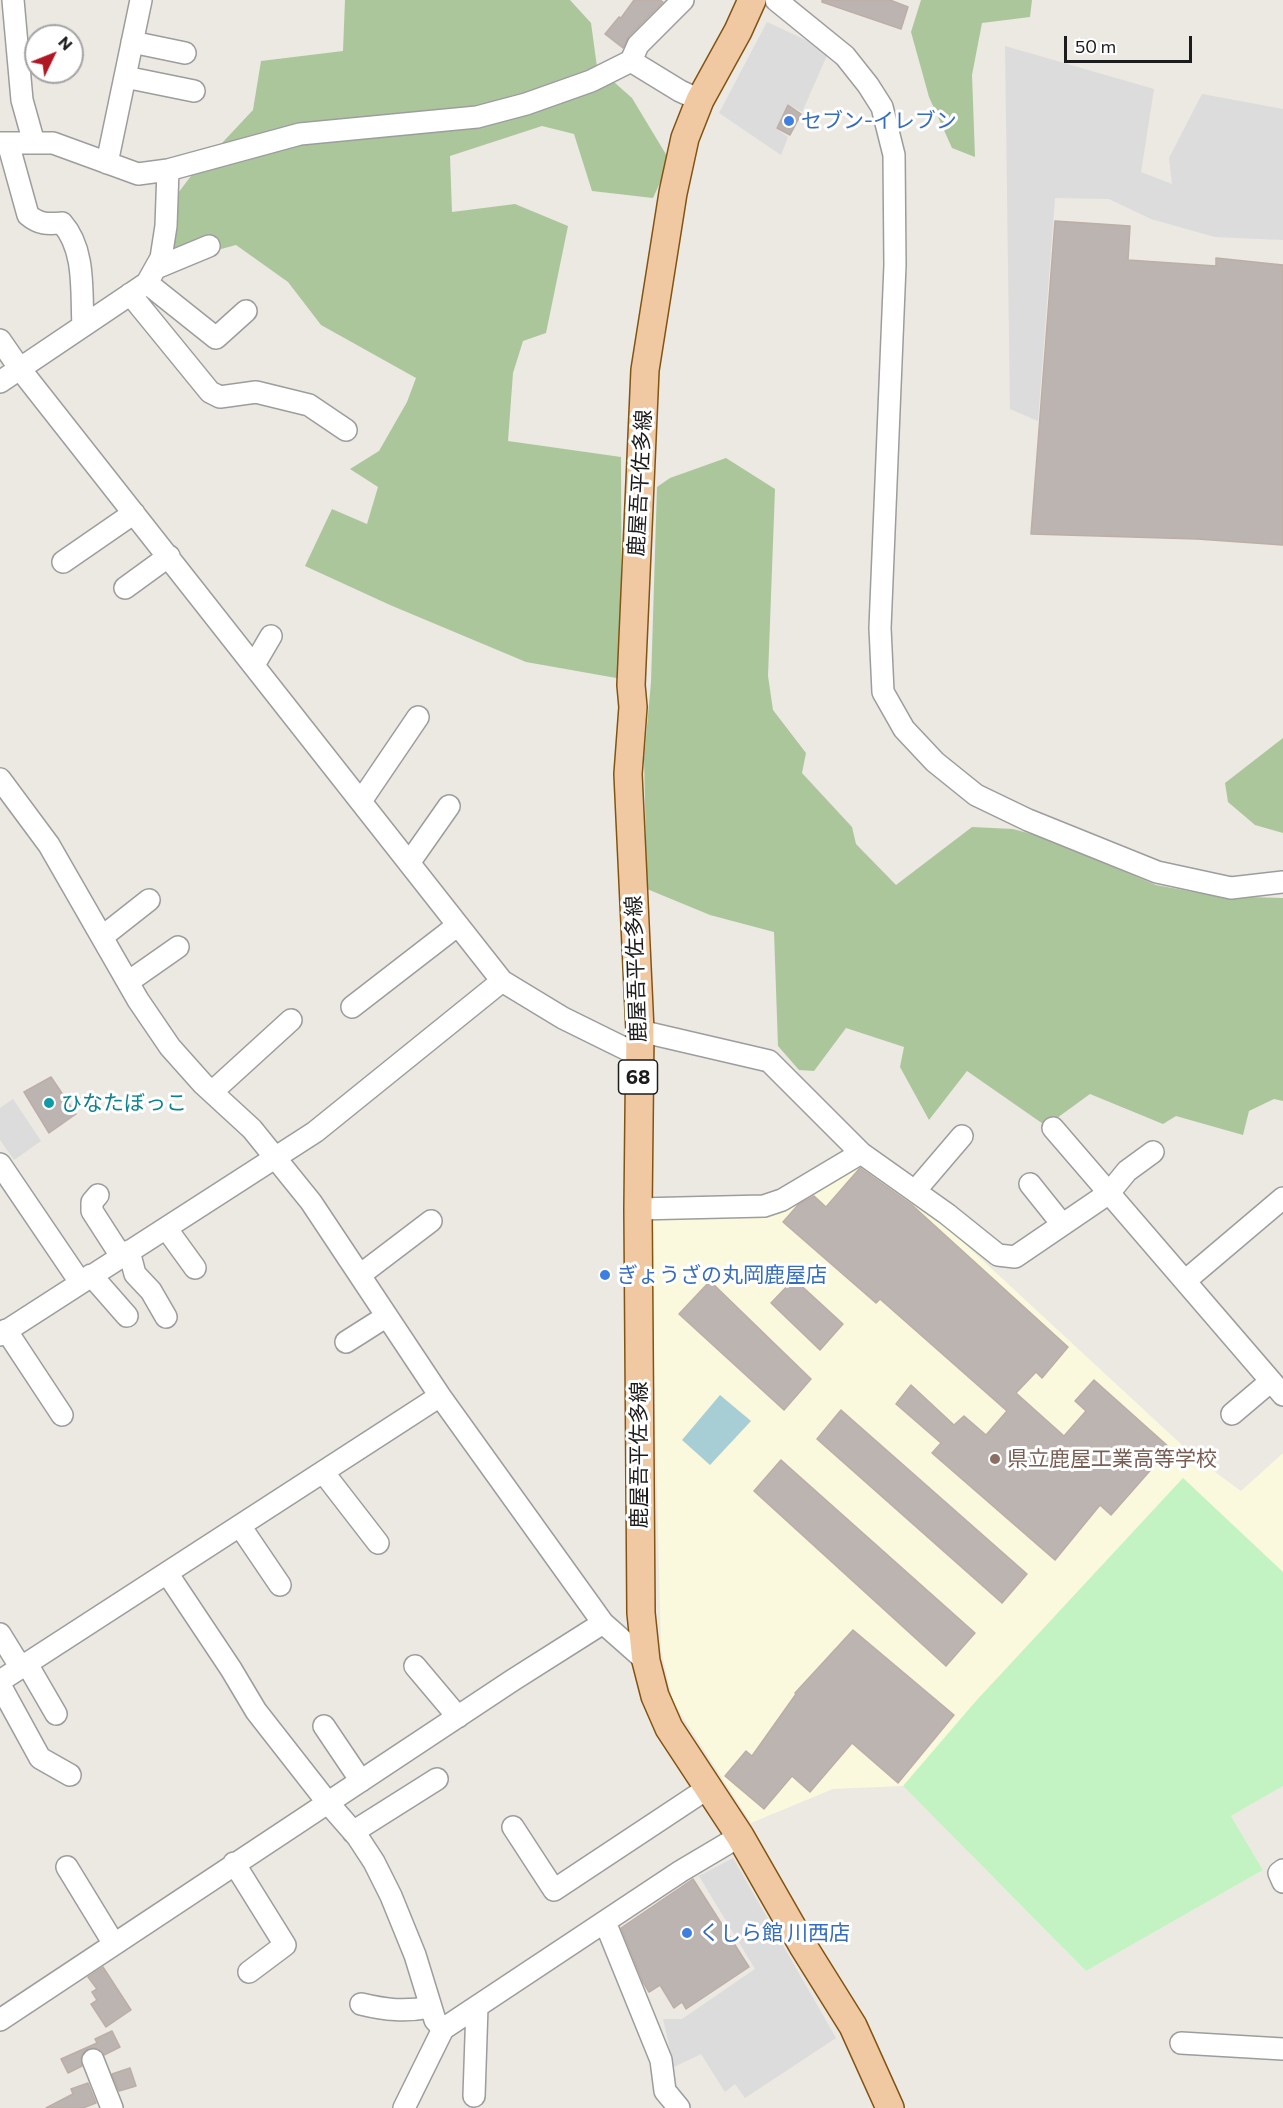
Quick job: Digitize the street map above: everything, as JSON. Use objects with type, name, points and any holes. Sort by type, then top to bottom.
[{"type":"main road","name":"鹿屋吾平佐多線","points":[[752,0],[738,31],[700,100],[685,138],[673,193],[645,370],[631,684],[633,707],[628,774],[639,1043],[641,1613],[646,1661],[655,1696],[669,1728],[740,1836],[803,1946],[853,2026],[890,2108]]},
{"type":"street","points":[[14,0],[8,25],[22,100],[33,143]]},
{"type":"street","points":[[107,163],[141,0]]},
{"type":"street","points":[[7,149],[33,143],[53,143],[138,174],[168,170],[300,134],[477,117],[526,104],[591,81],[631,61],[638,45],[683,0]]},
{"type":"street","points":[[776,0],[844,56],[868,85],[882,107],[894,155],[895,265],[880,628],[883,692],[904,729],[935,762],[976,795],[1028,820],[1157,872],[1231,888],[1283,882]]},
{"type":"street","points":[[132,42],[184,53]]},
{"type":"street","points":[[631,61],[680,91],[700,100]]},
{"type":"street","points":[[125,76],[194,91]]},
{"type":"street","points":[[7,149],[54,155],[63,161]]},
{"type":"street","points":[[7,149],[28,215],[44,225],[62,223],[70,231],[79,254],[83,326]]},
{"type":"street","points":[[144,282],[161,258],[166,226],[168,170]]},
{"type":"street","points":[[0,381],[144,282],[209,246]]},
{"type":"street","points":[[144,282],[216,338],[246,312]]},
{"type":"street","points":[[144,282],[210,392],[220,397],[256,392],[309,405],[346,430]]},
{"type":"street","points":[[0,340],[20,369],[502,981],[563,1018],[639,1043],[769,1061],[861,1152],[947,1214],[998,1255],[1015,1257],[1109,1193],[1126,1171],[1153,1152]]},
{"type":"street","points":[[63,562],[134,513]]},
{"type":"street","points":[[125,588],[169,556]]},
{"type":"street","points":[[254,665],[271,636]]},
{"type":"street","points":[[361,801],[418,717]]},
{"type":"street","points":[[0,779],[49,845],[128,982],[170,1047],[212,1092],[252,1129],[311,1202],[440,1396],[603,1623],[646,1661]]},
{"type":"street","points":[[409,863],[449,806]]},
{"type":"street","points":[[102,937],[149,900]]},
{"type":"street","points":[[352,1007],[458,925]]},
{"type":"street","points":[[128,982],[177,946]]},
{"type":"street","points":[[62,1415],[3,1333],[315,1132],[502,981]]},
{"type":"street","points":[[212,1092],[291,1020]]},
{"type":"street","points":[[1053,1128],[1277,1388],[1232,1414]]},
{"type":"street","points":[[915,1191],[962,1136]]},
{"type":"street","points":[[638,1209],[764,1206],[782,1200],[861,1152]]},
{"type":"street","points":[[0,1164],[86,1279],[127,1316]]},
{"type":"street","points":[[1030,1184],[1062,1224]]},
{"type":"street","points":[[98,1194],[92,1202],[92,1210],[125,1253],[135,1274],[151,1292],[166,1317]]},
{"type":"street","points":[[1185,1281],[1283,1198]]},
{"type":"street","points":[[360,1275],[431,1221]]},
{"type":"street","points":[[166,1228],[195,1268]]},
{"type":"street","points":[[346,1342],[387,1316]]},
{"type":"street","points":[[70,1775],[40,1758],[0,1683],[440,1396]]},
{"type":"street","points":[[323,1472],[378,1543]]},
{"type":"street","points":[[240,1526],[280,1585]]},
{"type":"street","points":[[167,1574],[256,1712],[353,1832],[374,1862],[392,1896],[415,1956],[435,2020],[443,2029]]},
{"type":"street","points":[[0,2020],[234,1863],[603,1623]]},
{"type":"street","points":[[0,1634],[56,1714]]},
{"type":"street","points":[[415,1666],[458,1717]]},
{"type":"street","points":[[324,1725],[361,1781]]},
{"type":"street","points":[[353,1832],[437,1779]]},
{"type":"street","points":[[513,1827],[554,1890],[708,1788]]},
{"type":"street","points":[[404,2108],[443,2029],[681,1871],[740,1836]]},
{"type":"street","points":[[234,1863],[285,1946],[249,1972]]},
{"type":"street","points":[[72,1864],[119,1940]]},
{"type":"street","points":[[1283,1870],[1279,1873],[1283,1882]]},
{"type":"street","points":[[605,1922],[661,2060],[664,2091],[679,2108]]},
{"type":"street","points":[[361,2004],[386,2011],[409,2011],[431,2007]]},
{"type":"street","points":[[474,2096],[477,2007]]},
{"type":"street","points":[[1181,2043],[1283,2049]]},
{"type":"street","points":[[93,2060],[112,2108]]},
{"type":"shaded area","points":[[767,22],[829,51],[802,112],[788,104],[776,128],[788,137],[781,155],[719,113]]},
{"type":"shaded area","points":[[1005,46],[1154,89],[1141,172],[1172,184],[1169,158],[1202,94],[1283,109],[1283,240],[1215,237],[1151,219],[1109,199],[1055,198],[1038,421],[1010,409]]},
{"type":"shaded area","points":[[13,1099],[41,1141],[14,1160],[0,1140],[0,1108]]},
{"type":"shaded area","points":[[869,1155],[1196,1458],[1241,1491],[1283,1453],[1283,1786],[1231,1816],[1263,1870],[1086,1971],[903,1786],[833,1789],[751,1823],[673,1702],[661,1650],[650,1216],[740,1217],[798,1205]]},
{"type":"shaded area","points":[[733,1858],[836,2038],[745,2098],[735,2084],[725,2092],[701,2054],[674,2067],[663,2019],[682,2019],[755,1969],[699,1876]]},
{"type":"green space","points":[[345,0],[570,0],[591,23],[597,67],[632,98],[670,161],[653,198],[592,191],[574,134],[542,126],[450,156],[452,212],[515,204],[568,226],[546,333],[523,341],[513,373],[508,441],[621,457],[622,679],[526,662],[390,605],[305,566],[332,509],[367,524],[378,487],[350,469],[379,451],[407,402],[416,378],[321,325],[288,282],[236,245],[173,262],[175,197],[191,176],[253,110],[261,61],[343,51]]},
{"type":"green space","points":[[921,0],[1032,0],[1030,17],[982,23],[972,75],[975,157],[952,148],[929,97],[911,32]]},
{"type":"green space","points":[[726,458],[775,489],[768,676],[773,710],[806,753],[802,773],[852,827],[856,844],[896,885],[972,827],[1013,829],[1043,837],[1156,885],[1216,896],[1283,898],[1283,1101],[1274,1099],[1249,1111],[1243,1135],[1176,1116],[1163,1124],[1090,1094],[1046,1126],[967,1071],[929,1120],[900,1067],[904,1047],[846,1028],[814,1071],[799,1070],[778,1046],[774,932],[710,915],[647,889],[644,759],[651,682],[657,487],[670,478]]},
{"type":"green space","points":[[1283,738],[1283,833],[1255,825],[1228,802],[1225,783]]},
{"type":"green space","points":[[1183,1478],[1283,1572],[1283,1786],[1231,1816],[1263,1870],[1086,1971],[903,1786],[976,1701]]},
{"type":"water","points":[[720,1395],[751,1421],[710,1465],[682,1440]]},
{"type":"building","points":[[634,0],[663,2],[629,36],[623,48],[605,34]]},
{"type":"building","points":[[822,0],[890,0],[908,7],[901,29],[822,2]]},
{"type":"building","name":"セブン-イレブン","points":[[788,105],[801,114],[790,135],[777,128]]},
{"type":"building","points":[[1055,221],[1130,226],[1128,260],[1216,266],[1216,258],[1283,265],[1283,545],[1197,539],[1031,534]]},
{"type":"building","name":"ひなたぼっこ","points":[[51,1077],[76,1114],[49,1133],[24,1092]]},
{"type":"building","points":[[860,1168],[912,1205],[1068,1347],[1042,1378],[1036,1372],[1016,1393],[1064,1436],[1086,1411],[1075,1401],[1094,1380],[1170,1448],[1111,1515],[1100,1505],[1055,1560],[932,1453],[941,1443],[896,1404],[911,1385],[954,1425],[964,1416],[986,1435],[1007,1411],[880,1299],[876,1303],[783,1222],[798,1205],[814,1196],[826,1207]]},
{"type":"building","points":[[794,1279],[843,1324],[820,1350],[771,1303]]},
{"type":"building","points":[[710,1281],[811,1379],[784,1410],[679,1314]]},
{"type":"building","points":[[841,1410],[1027,1574],[1002,1603],[817,1439]]},
{"type":"building","points":[[781,1460],[975,1633],[946,1666],[754,1491]]},
{"type":"building","points":[[853,1630],[954,1715],[898,1783],[852,1743],[810,1792],[792,1776],[764,1809],[725,1776],[746,1751],[752,1756],[795,1693]]},
{"type":"building","points":[[693,1879],[749,1967],[686,2009],[682,2002],[674,2008],[660,1985],[649,1992],[621,1928]]},
{"type":"building","points":[[103,1967],[131,2010],[106,2027],[91,2004],[97,2000],[92,1992],[97,1989],[88,1977]]},
{"type":"building","points":[[112,2031],[120,2047],[104,2055],[95,2048],[88,2048],[81,2058],[82,2066],[68,2073],[61,2059],[97,2043],[95,2039]]},
{"type":"building","points":[[130,2068],[136,2086],[119,2091],[112,2074]]},
{"type":"building","points":[[88,2083],[96,2103],[83,2108],[46,2108],[73,2094],[71,2089]]},
{"type":"place","name":"セブン-イレブン","points":[[789,121]]},
{"type":"place","name":"ひなたぼっこ","points":[[49,1103]]},
{"type":"place","name":"ぎょうざの丸岡鹿屋店","points":[[605,1275]]},
{"type":"place","name":"県立鹿屋工業高等学校","points":[[995,1459]]},
{"type":"place","name":"くしら館 川西店","points":[[687,1933]]}]
